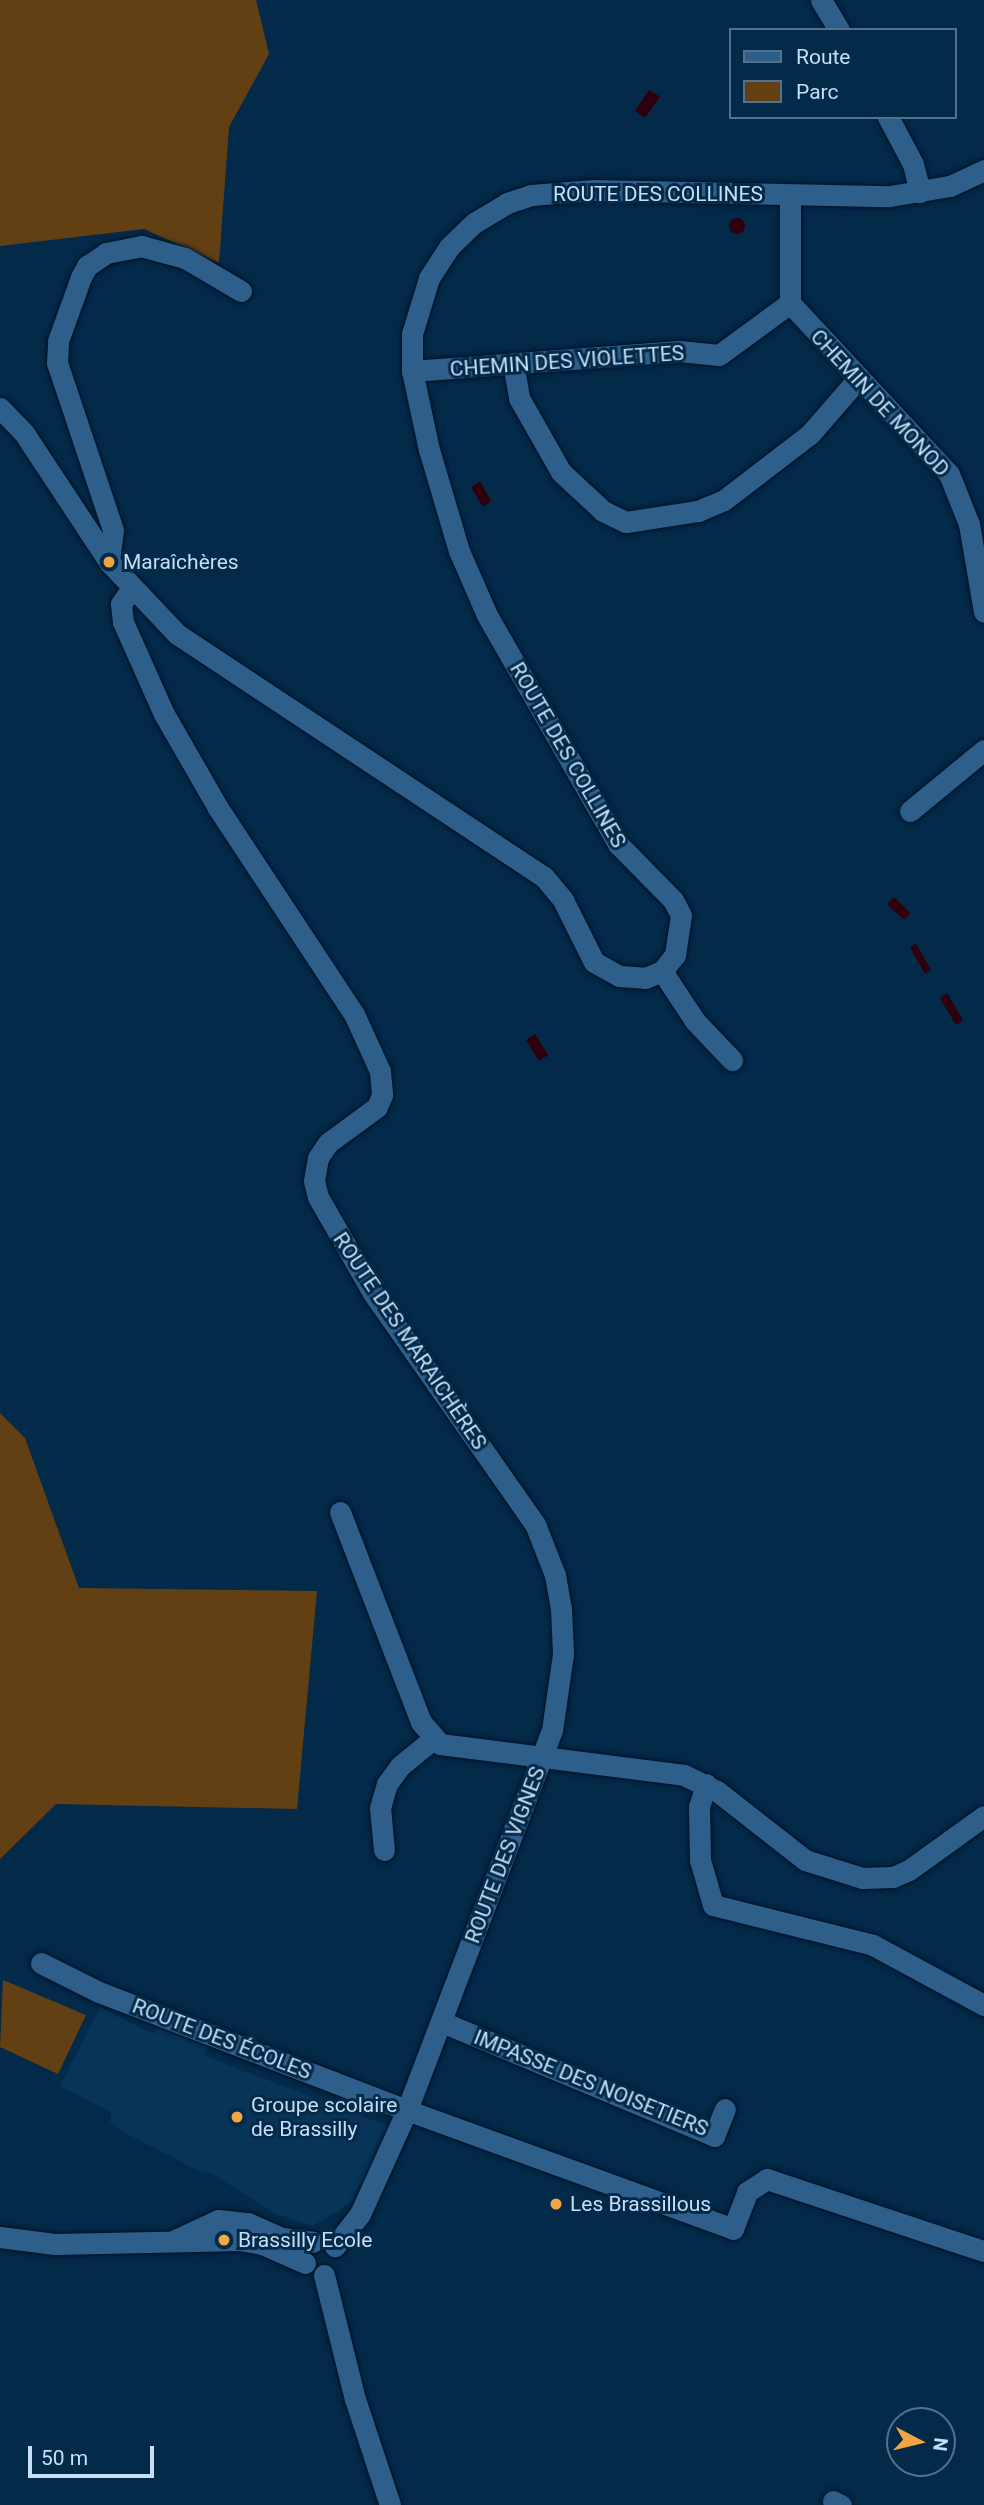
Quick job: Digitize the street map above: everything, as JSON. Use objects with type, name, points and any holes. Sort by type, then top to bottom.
[{"type":"street","points":[[821,0],[838,28]]},
{"type":"street","points":[[889,119],[913,164],[920,192]]},
{"type":"street","name":"ROUTE DES COLLINES","points":[[662,971],[679,945],[678,907],[618,844],[474,590],[442,497],[412,371],[412,334],[429,278],[459,235],[507,203],[558,191],[790,195],[920,192],[965,181],[984,170]]},
{"type":"street","points":[[790,195],[790,303]]},
{"type":"street","points":[[109,562],[113,530],[57,363],[58,341],[81,277],[87,266],[106,253],[141,246],[185,258],[241,291]]},
{"type":"street","name":"CHEMIN DES VIOLETTES","points":[[412,371],[679,351],[719,355],[790,303]]},
{"type":"street","name":"CHEMIN DE MONOD","points":[[790,303],[857,380],[937,458],[957,488],[969,524],[984,612]]},
{"type":"street","points":[[513,363],[519,398],[561,472],[603,511],[626,522],[698,511],[724,500],[810,435],[857,380]]},
{"type":"street","points":[[0,408],[24,433],[109,562],[132,588],[200,651],[544,877],[563,900],[594,962],[628,979],[662,971],[695,1021],[732,1060]]},
{"type":"street","name":"ROUTE DES MARAICHÈRES","points":[[132,588],[121,604],[123,622],[164,714],[218,808],[354,1014],[380,1071],[381,1101],[323,1149],[314,1174],[315,1189],[348,1255],[542,1538],[559,1594],[563,1654],[552,1730],[541,1758]]},
{"type":"street","points":[[910,811],[984,751]]},
{"type":"street","points":[[340,1512],[421,1722],[433,1739],[458,1750],[541,1758]]},
{"type":"street","points":[[384,1850],[380,1808],[387,1784],[400,1766],[433,1739]]},
{"type":"street","name":"ROUTE DES VIGNES","points":[[335,2246],[360,2214],[407,2110],[541,1758],[669,1772],[706,1784],[804,1860],[862,1878],[893,1877],[909,1870],[984,1816]]},
{"type":"street","points":[[706,1784],[699,1807],[700,1860],[713,1905],[873,1945],[984,2005]]},
{"type":"street","name":"ROUTE DES ÉCOLES","points":[[41,1963],[99,1992],[407,2110],[733,2229],[747,2192],[767,2179],[984,2251]]},
{"type":"street","name":"IMPASSE DES NOISETIERS","points":[[442,2022],[714,2136],[725,2109]]},
{"type":"street","points":[[0,2237],[55,2244],[175,2240],[250,2241],[305,2263],[314,2274],[324,2276],[338,2265],[335,2246],[326,2241],[282,2238],[248,2223],[218,2220],[175,2240]]},
{"type":"street","points":[[305,2263],[304,2254],[313,2242]]},
{"type":"street","points":[[324,2276],[355,2399],[390,2505]]},
{"type":"shaded area","points":[[649,90],[660,97],[645,118],[635,111]]},
{"type":"shaded area","points":[[734,218],[740,218],[745,226],[743,232],[734,234],[729,229],[729,223]]},
{"type":"shaded area","points":[[480,481],[491,501],[483,507],[471,487]]},
{"type":"shaded area","points":[[894,897],[910,913],[904,920],[887,904]]},
{"type":"shaded area","points":[[916,943],[931,970],[925,974],[910,948]]},
{"type":"shaded area","points":[[947,993],[963,1020],[956,1025],[940,998]]},
{"type":"shaded area","points":[[535,1034],[548,1055],[539,1061],[526,1040]]},
{"type":"shaded area","name":"Groupe scolaire de Brassilly","points":[[100,2007],[153,2034],[161,2024],[208,2046],[205,2056],[390,2127],[353,2201],[313,2226],[276,2214],[211,2173],[197,2170],[127,2134],[110,2122],[111,2112],[60,2086]]},
{"type":"green space","points":[[0,0],[256,0],[269,54],[229,127],[219,263],[144,229],[0,246]]},
{"type":"green space","points":[[0,1413],[25,1438],[79,1588],[317,1591],[297,1809],[56,1804],[0,1859]]},
{"type":"green space","points":[[3,1980],[86,2015],[58,2074],[0,2047]]},
{"type":"place","name":"Maraîchères","points":[[109,562]]},
{"type":"place","name":"Groupe scolaire de Brassilly","points":[[237,2117]]},
{"type":"place","name":"Les Brassillous","points":[[556,2204]]},
{"type":"place","name":"Brassilly Ecole","points":[[224,2240]]}]
